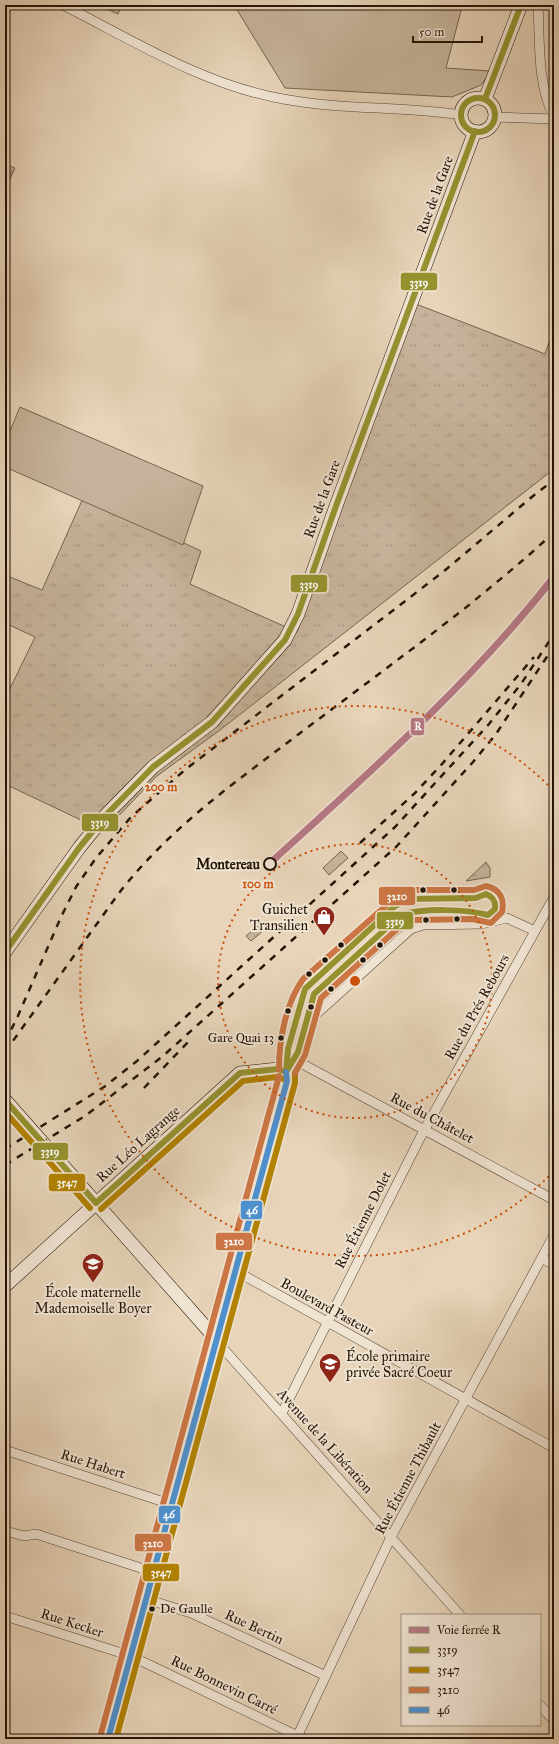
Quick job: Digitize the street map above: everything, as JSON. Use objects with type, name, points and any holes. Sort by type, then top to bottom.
[{"type":"main road","points":[[485,99],[521,5]]},
{"type":"main road","points":[[478,98],[485,99],[493,106],[495,117],[490,127],[486,130],[475,131],[468,128],[463,122],[461,115],[466,103],[478,98]]},
{"type":"main road","name":"Rue de la Gare","points":[[5,952],[105,816],[153,767],[212,722],[284,640],[298,614],[331,520],[475,131]]},
{"type":"main road","name":"Rue Léo Lagrange","points":[[5,1286],[240,1073],[278,1069],[286,1072]]},
{"type":"main road","points":[[108,1739],[217,1340],[234,1270],[287,1081],[286,1072]]},
{"type":"main road","points":[[5,1100],[217,1340]]},
{"type":"street","points":[[63,5],[182,67],[225,84],[282,99],[311,103],[461,115]]},
{"type":"street","points":[[495,117],[554,118],[549,108],[542,83],[538,5]]},
{"type":"street","name":"Rue du Prés Rebours","points":[[424,1130],[554,897]]},
{"type":"street","points":[[286,1072],[298,1061],[313,1017],[411,929],[423,925],[481,924],[507,918],[535,931]]},
{"type":"street","name":"Rue du Châtelet","points":[[298,1061],[554,1200]]},
{"type":"street","name":"Rue Étienne Dolet","points":[[282,1413],[424,1130]]},
{"type":"street","name":"Rue Étienne Thibault","points":[[300,1738],[326,1676],[391,1537],[554,1235]]},
{"type":"street","points":[[542,1258],[554,1265]]},
{"type":"street","name":"Boulevard Pasteur","points":[[234,1270],[554,1448]]},
{"type":"street","name":"Avenue de la Libération","points":[[217,1340],[459,1614]]},
{"type":"street","name":"Rue Habert","points":[[5,1450],[154,1499],[173,1503]]},
{"type":"street","points":[[5,1531],[24,1536],[36,1534],[154,1572]]},
{"type":"street","name":"Rue Bertin","points":[[146,1599],[191,1614],[326,1676]]},
{"type":"street","name":"Rue Kecker","points":[[5,1616],[130,1656]]},
{"type":"street","name":"Rue Bonnevin Carré","points":[[130,1656],[300,1738]]},
{"type":"street","points":[[541,1706],[554,1721]]},
{"type":"green space","points":[[98,5],[122,5],[118,14]]},
{"type":"green space","points":[[234,5],[466,5],[462,7],[446,68],[491,71],[481,85],[452,97],[285,88]]},
{"type":"green space","points":[[5,164],[15,168],[5,190]]},
{"type":"green space","points":[[416,304],[545,354],[554,328],[554,469],[220,730],[157,776],[104,831],[5,784],[5,699],[35,637],[5,623],[5,575],[42,590],[84,496],[201,551],[190,584],[297,632]]},
{"type":"green space","points":[[20,407],[203,486],[183,545],[5,467],[5,443]]},
{"type":"green space","points":[[341,851],[348,858],[329,875],[323,868]]},
{"type":"green space","points":[[486,862],[490,868],[490,877],[466,881]]},
{"type":"green space","points":[[258,926],[263,931],[251,941],[246,936]]},
{"type":"railway","points":[[5,1042],[76,887],[96,858],[131,817],[186,769],[443,572],[554,480]]},
{"type":"railway","points":[[5,1052],[119,893],[156,851],[176,832],[217,796],[469,605],[554,532]]},
{"type":"railway","points":[[5,1149],[104,1087],[137,1061],[395,827],[489,724],[521,684],[554,634]]},
{"type":"railway","points":[[5,1165],[85,1116],[163,1056],[396,847],[473,762],[496,734],[554,646]]},
{"type":"railway","points":[[360,843],[415,793],[442,764],[534,657]]},
{"type":"railway","points":[[144,1088],[189,1041]]},
{"type":"rail line","name":"R","points":[[269,864],[344,796],[453,691],[521,617],[554,577]]},
{"type":"transit line","name":"3319","points":[[485,99],[521,5]]},
{"type":"transit line","name":"3319","points":[[478,98],[490,103],[495,115],[490,127],[478,132],[466,127],[461,115],[466,103],[478,98]]},
{"type":"transit line","name":"3319","points":[[5,952],[79,848],[105,816],[153,767],[212,722],[285,640],[298,614],[336,506],[475,131]]},
{"type":"transit line","name":"3210","points":[[279,1069],[280,1046],[288,1010],[303,979],[397,896],[415,890],[474,890],[486,886],[491,887],[498,892],[503,903],[502,912],[491,923],[472,919],[412,920],[405,922],[321,998],[305,1055],[295,1073]]},
{"type":"transit line","name":"3319","points":[[486,894],[492,898],[495,904],[495,909],[488,915],[468,911],[444,910],[421,911],[401,915],[314,994],[298,1052],[286,1072],[288,1049],[305,989],[394,907],[408,899],[476,898],[486,894]]},
{"type":"transit line","name":"3319","points":[[96,1203],[240,1073],[278,1069],[286,1072]]},
{"type":"transit line","name":"46","points":[[108,1739],[287,1081],[286,1072]]},
{"type":"transit line","name":"3547","points":[[116,1739],[295,1083],[295,1073]]},
{"type":"transit line","name":"3210","points":[[100,1737],[279,1076]]},
{"type":"transit line","name":"3547","points":[[101,1209],[243,1081],[277,1077],[283,1079]]},
{"type":"transit line","name":"3319","points":[[5,1100],[96,1203]]},
{"type":"transit line","name":"3547","points":[[5,1112],[90,1208]]},
{"type":"place","name":"Montereau","points":[[270,864]]},
{"type":"place","name":"Guichet Transilien","points":[[324,936]]},
{"type":"place","name":"Gare Quai 13","points":[[281,1038]]},
{"type":"place","name":"École maternelle Mademoiselle Boyer","points":[[93,1284]]},
{"type":"place","name":"École primaire privée Sacré Coeur","points":[[330,1384]]},
{"type":"place","name":"De Gaulle","points":[[152,1609]]}]
